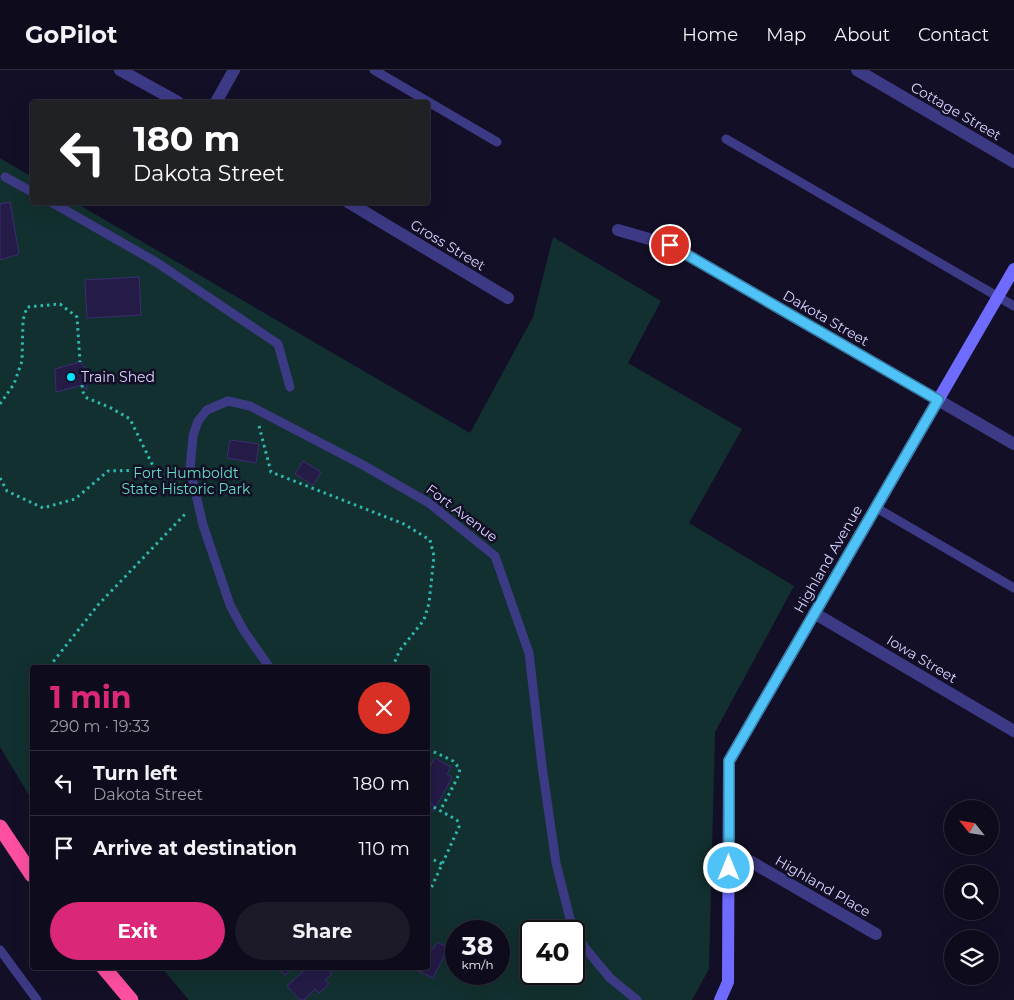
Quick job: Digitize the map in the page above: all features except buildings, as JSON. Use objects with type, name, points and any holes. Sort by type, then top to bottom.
[{"type":"highway","points":[[0,827],[30,871]]},
{"type":"highway","points":[[106,970],[131,1000]]},
{"type":"street","points":[[120,70],[174,100]]},
{"type":"street","points":[[217,100],[234,70]]},
{"type":"street","name":"Cottage Street","points":[[856,70],[1014,162]]},
{"type":"street","name":"Gross Street","points":[[353,205],[508,298]]},
{"type":"street","name":"Dakota Street","points":[[618,230],[670,245],[1014,444]]},
{"type":"street","name":"Highland Avenue","points":[[720,1000],[728,982],[729,761],[1014,269]]},
{"type":"street","name":"Iowa Street","points":[[814,613],[1014,731]]},
{"type":"street","name":"Highland Place","points":[[729,848],[876,934]]},
{"type":"lane","points":[[374,70],[425,100]]},
{"type":"lane","points":[[430,103],[497,142]]},
{"type":"lane","points":[[726,139],[1014,306]]},
{"type":"lane","points":[[5,176],[30,191]]},
{"type":"lane","points":[[56,205],[156,262],[278,344],[290,387]]},
{"type":"lane","name":"Fort Avenue","points":[[268,665],[244,631],[230,605],[203,525],[190,469],[192,436],[198,421],[207,410],[228,402],[255,408],[430,503],[495,556],[529,653],[542,766],[556,863],[570,919],[585,948],[610,978],[637,1000]]},
{"type":"lane","points":[[876,507],[1014,588]]},
{"type":"lane","points":[[0,950],[37,1000]]},
{"type":"path","points":[[0,404],[14,384],[22,361],[23,320],[27,307],[60,304],[77,317],[80,362]]},
{"type":"path","points":[[82,384],[83,392],[87,398],[111,408],[130,419],[155,470]]},
{"type":"path","points":[[255,408],[271,472],[404,524],[430,540],[434,556],[429,603],[424,620],[400,650],[393,665]]},
{"type":"path","points":[[0,478],[7,491],[44,508],[75,499],[108,471],[190,469]]},
{"type":"path","points":[[53,665],[53,662],[98,605],[198,501]]},
{"type":"path","points":[[430,750],[453,761],[460,769],[457,779],[440,811]]},
{"type":"path","points":[[430,805],[457,820],[459,827],[430,891]]},
{"type":"path","points":[[430,858],[442,864]]},
{"type":"green space","name":"Fort Humboldt State Historic Park","points":[[0,158],[30,176],[30,205],[79,205],[470,433],[533,317],[553,237],[661,301],[628,363],[742,429],[689,523],[794,586],[715,732],[709,969],[692,1000],[189,1000],[164,970],[430,970],[430,665],[30,665],[30,797],[0,747]]},
{"type":"place","name":"Train Shed","points":[[71,377]]},
{"type":"route","points":[[670,245],[938,400],[729,761],[729,868]]}]
